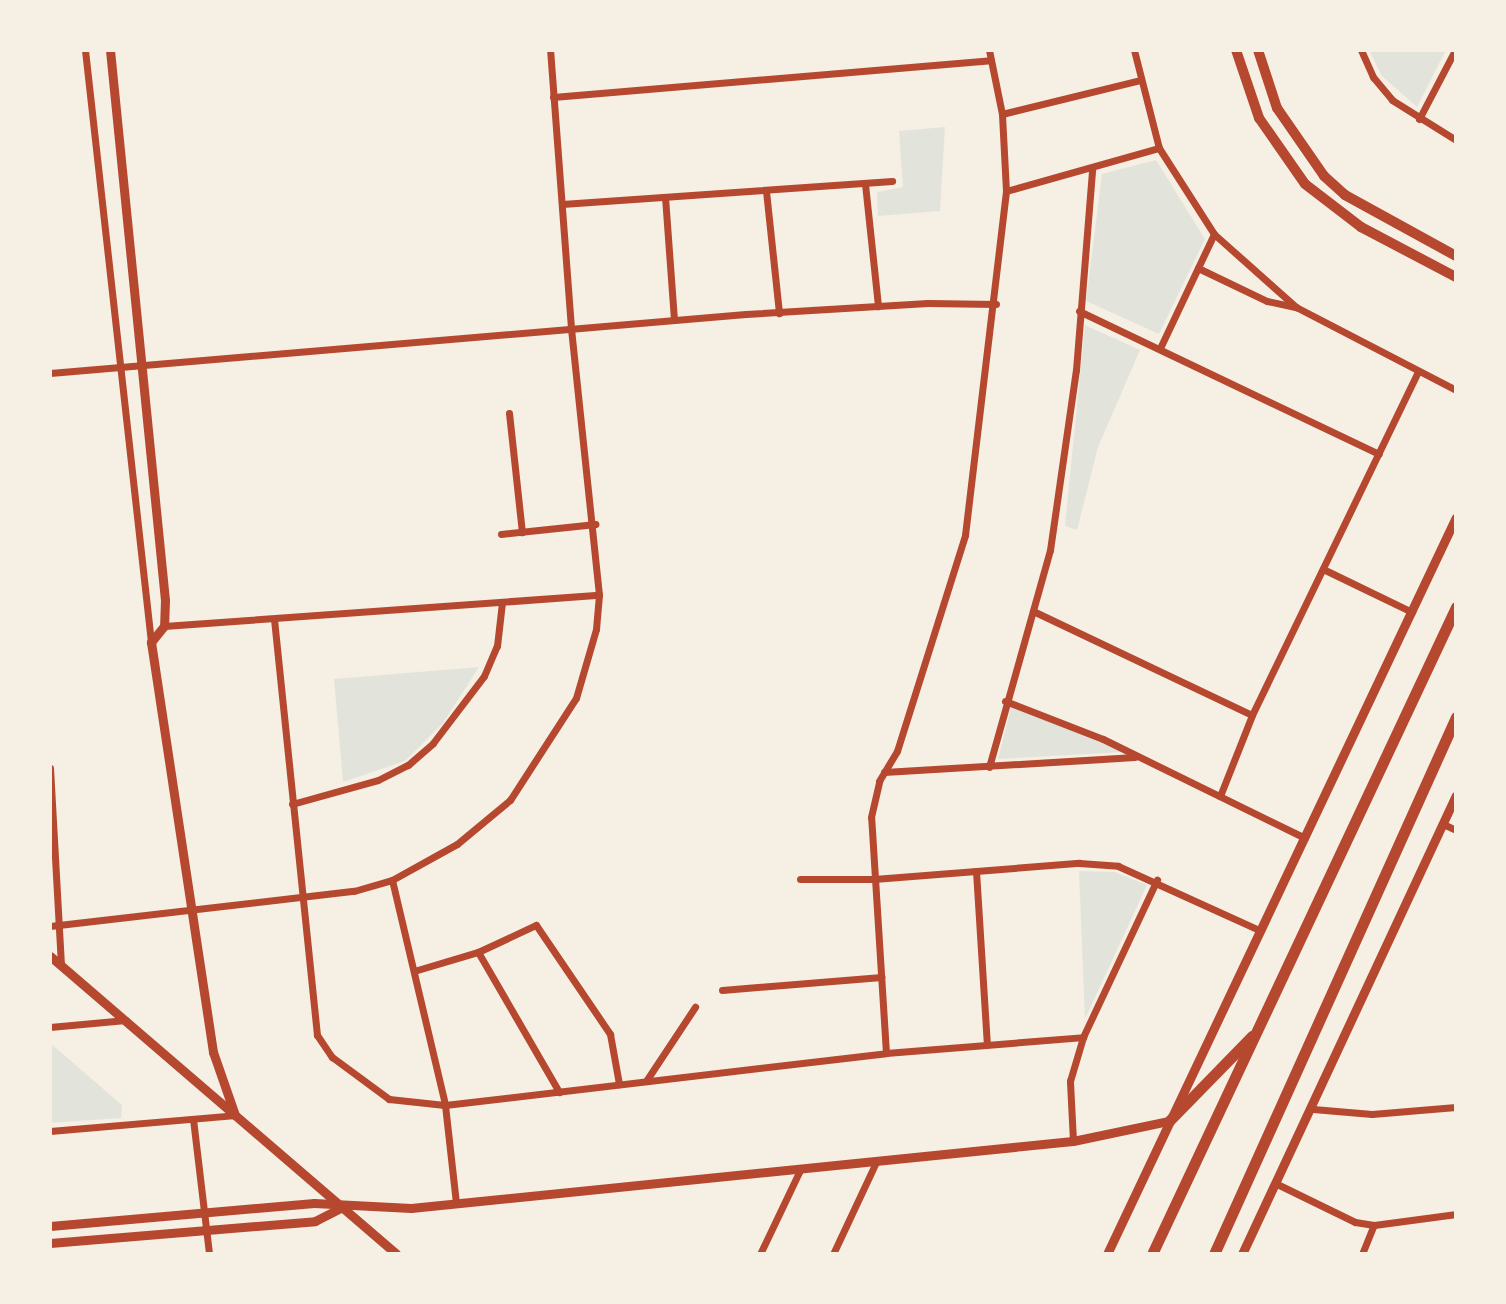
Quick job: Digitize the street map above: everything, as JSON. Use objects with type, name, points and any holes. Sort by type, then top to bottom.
[{"type":"main road","points":[[1236,50],[1259,118],[1305,184],[1361,227],[1456,277]]},
{"type":"main road","points":[[1258,50],[1277,108],[1324,176],[1345,195],[1456,256]]},
{"type":"main road","points":[[1152,1254],[1265,1020],[1456,607]]},
{"type":"main road","points":[[1214,1254],[1456,717]]},
{"type":"main road","points":[[1169,1121],[1265,1020]]},
{"type":"street","points":[[85,50],[151,642],[213,1052],[235,1115]]},
{"type":"street","points":[[110,50],[164,626],[151,642]]},
{"type":"street","points":[[50,926],[302,898],[392,880],[457,844],[510,800],[576,698],[596,629],[599,595],[595,524],[571,328],[550,50]]},
{"type":"street","points":[[886,1053],[871,817],[884,772],[897,751],[965,535],[996,304],[1006,191],[1002,114],[989,50]]},
{"type":"street","points":[[1134,50],[1159,148],[1214,234],[1296,307],[1456,390]]},
{"type":"street","points":[[1361,50],[1373,77],[1419,119],[1456,140]]},
{"type":"street","points":[[1419,119],[1455,50]]},
{"type":"street","points":[[553,97],[990,60]]},
{"type":"street","points":[[1002,114],[1140,80]]},
{"type":"street","points":[[1006,191],[1092,170],[1159,148]]},
{"type":"street","points":[[989,767],[1053,536],[1092,170]]},
{"type":"street","points":[[562,204],[892,181]]},
{"type":"street","points":[[865,184],[878,306]]},
{"type":"street","points":[[766,191],[779,313]]},
{"type":"street","points":[[665,197],[674,320]]},
{"type":"street","points":[[1161,346],[1214,234]]},
{"type":"street","points":[[1198,268],[1267,301],[1296,307]]},
{"type":"street","points":[[50,373],[674,320],[878,306],[996,304]]},
{"type":"street","points":[[1079,311],[1161,346],[1379,454]]},
{"type":"street","points":[[1220,796],[1252,715],[1418,371]]},
{"type":"street","points":[[509,413],[522,532]]},
{"type":"street","points":[[501,534],[595,524]]},
{"type":"street","points":[[1107,1254],[1454,524]]},
{"type":"street","points":[[1323,569],[1412,612]]},
{"type":"street","points":[[164,626],[599,595]]},
{"type":"street","points":[[292,804],[378,780],[408,765],[433,743],[484,676],[497,646],[502,602]]},
{"type":"street","points":[[1033,611],[1252,715]]},
{"type":"street","points":[[274,619],[302,898],[323,1048],[378,1093],[402,1102],[445,1105],[886,1053],[1083,1037]]},
{"type":"street","points":[[1005,701],[1137,756],[1305,838]]},
{"type":"street","points":[[884,772],[1137,756]]},
{"type":"street","points":[[50,768],[62,927],[61,965]]},
{"type":"street","points":[[1242,1254],[1313,1109],[1456,795]]},
{"type":"street","points":[[1443,824],[1456,830]]},
{"type":"street","points":[[800,879],[874,879],[1079,863],[1118,866],[1157,880],[1261,931]]},
{"type":"street","points":[[976,871],[987,1045]]},
{"type":"street","points":[[392,880],[445,1105],[456,1203]]},
{"type":"street","points":[[1073,1141],[1070,1081],[1083,1037],[1157,880]]},
{"type":"street","points":[[414,971],[478,952],[529,926],[542,930],[610,1034],[619,1084]]},
{"type":"street","points":[[478,952],[559,1092]]},
{"type":"street","points":[[50,956],[396,1254]]},
{"type":"street","points":[[722,990],[881,977]]},
{"type":"street","points":[[646,1081],[695,1007]]},
{"type":"street","points":[[50,1027],[126,1020]]},
{"type":"street","points":[[1313,1109],[1372,1114],[1456,1107]]},
{"type":"street","points":[[50,1131],[235,1115]]},
{"type":"street","points":[[193,1119],[209,1254]]},
{"type":"street","points":[[50,1226],[204,1215],[314,1203],[340,1208],[456,1203],[1073,1141],[1169,1121]]},
{"type":"street","points":[[833,1254],[876,1162]]},
{"type":"street","points":[[760,1254],[800,1170]]},
{"type":"street","points":[[1275,1183],[1355,1222],[1374,1225],[1456,1214]]},
{"type":"street","points":[[50,1243],[315,1221],[340,1208]]},
{"type":"street","points":[[1362,1254],[1374,1225]]},
{"type":"shaded area","points":[[1369,50],[1446,50],[1417,107],[1382,76]]},
{"type":"shaded area","points":[[945,127],[940,211],[878,216],[877,192],[903,187],[899,131]]},
{"type":"shaded area","points":[[1156,160],[1205,239],[1159,334],[1086,301],[1102,174]]},
{"type":"shaded area","points":[[1085,325],[1140,350],[1098,447],[1077,530],[1065,526]]},
{"type":"shaded area","points":[[479,667],[443,723],[405,761],[343,782],[334,679]]},
{"type":"shaded area","points":[[1011,707],[1102,743],[1123,752],[998,759]]},
{"type":"shaded area","points":[[1079,871],[1115,872],[1147,885],[1085,1019]]},
{"type":"shaded area","points":[[50,1043],[122,1105],[121,1118],[50,1123]]}]
